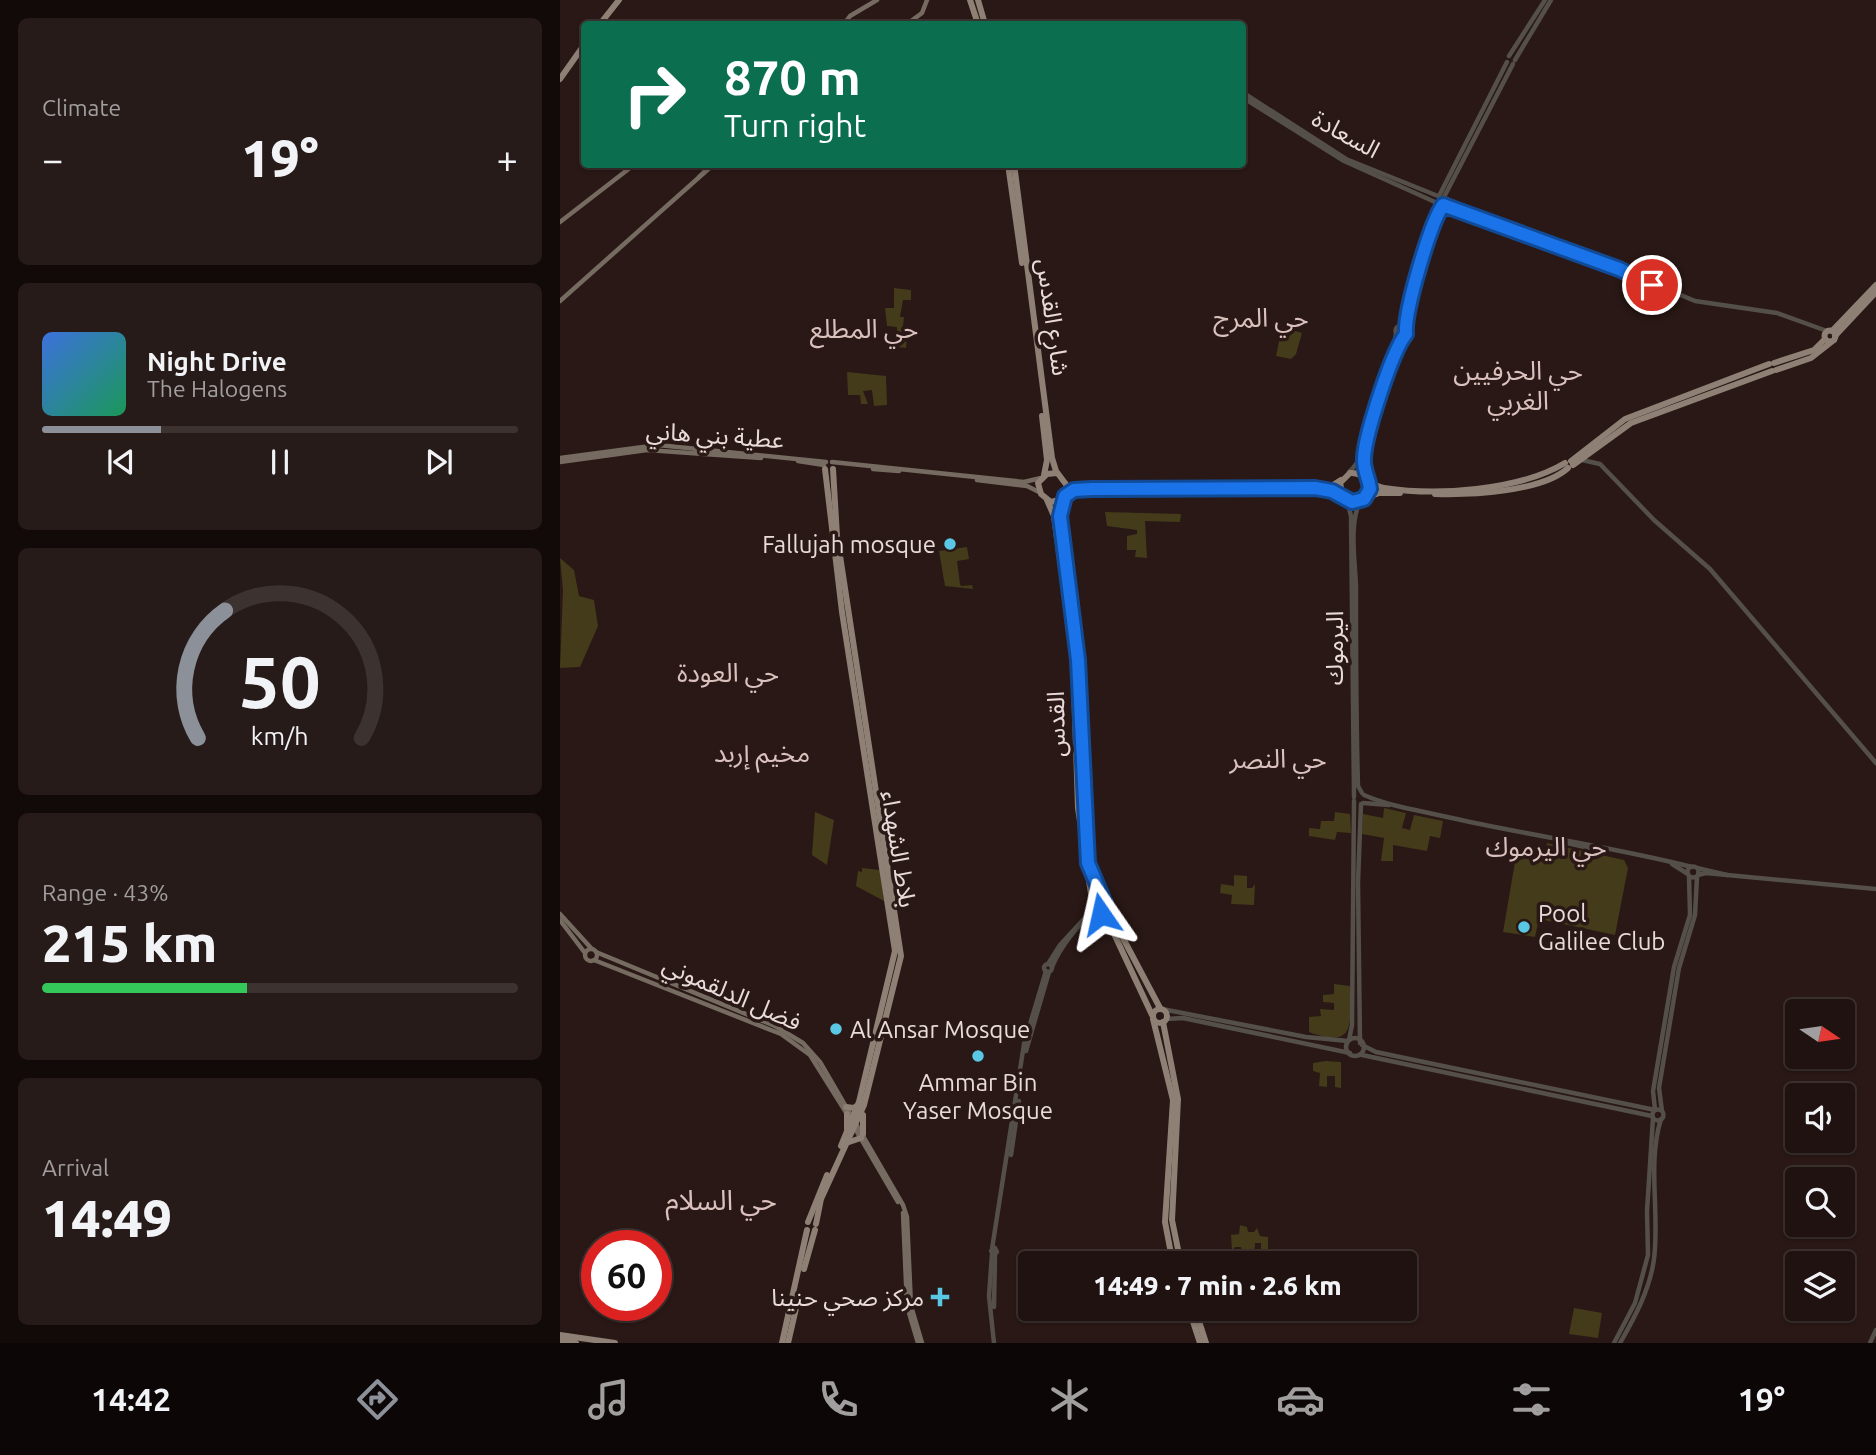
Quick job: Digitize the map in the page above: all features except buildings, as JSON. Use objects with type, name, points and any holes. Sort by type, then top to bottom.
[{"type":"main road","points":[[600,21],[617,0]]},
{"type":"main road","points":[[846,21],[877,0]]},
{"type":"main road","points":[[911,21],[922,13],[927,0]]},
{"type":"main road","points":[[971,0],[977,21]]},
{"type":"main road","points":[[978,0],[984,21]]},
{"type":"main road","points":[[560,71],[581,46]]},
{"type":"main road","points":[[560,79],[581,47]]},
{"type":"main road","points":[[560,222],[630,168]]},
{"type":"main road","points":[[560,301],[709,168]]},
{"type":"main road","points":[[1009,168],[1047,463],[1039,492]]},
{"type":"main road","name":"شارع القدس","points":[[1014,168],[1034,332],[1052,458],[1057,473]]},
{"type":"main road","points":[[1042,477],[1057,473],[1065,481],[1092,486],[1329,485],[1355,472],[1384,488],[1463,490],[1499,485],[1580,460],[1601,443],[1641,419],[1814,350],[1876,285]]},
{"type":"main road","points":[[1829,335],[1876,292]]},
{"type":"main road","points":[[829,466],[1027,486],[1047,500],[1055,502],[1082,489],[1315,488],[1332,491],[1345,499],[1362,500],[1385,493],[1474,493],[1555,479],[1569,464],[1625,419],[1773,367]]},
{"type":"main road","name":"عطية بني هاني","points":[[560,460],[658,445],[829,466],[1024,482],[1042,477]]},
{"type":"main road","name":"بلاط الشهداء","points":[[788,1343],[816,1196],[855,1124],[862,1103],[895,951],[842,612],[829,466]]},
{"type":"main road","points":[[1552,469],[1549,476],[1555,479]]},
{"type":"main road","points":[[1344,477],[1340,488],[1345,499]]},
{"type":"main road","points":[[1362,500],[1370,489],[1366,478]]},
{"type":"main road","points":[[1064,498],[1065,481]]},
{"type":"main road","name":"القدس","points":[[1064,498],[1060,516],[1079,667],[1086,843],[1091,874],[1161,1008],[1167,1014],[1165,1021]]},
{"type":"main road","name":"القدس","points":[[1047,500],[1054,516],[1073,653],[1079,814],[1096,911],[1109,923],[1153,1017],[1172,1093],[1165,1223],[1170,1251]]},
{"type":"main road","points":[[1100,901],[1106,906],[1096,911],[1100,901]]},
{"type":"main road","points":[[560,914],[591,948],[585,953]]},
{"type":"main road","name":"فضل الدلقموني","points":[[560,920],[585,953],[587,960],[594,960],[782,1034],[810,1055],[855,1124],[902,1211],[907,1306],[920,1343]]},
{"type":"main road","name":"فضل الدلقموني","points":[[591,948],[619,964],[775,1026],[794,1037],[811,1050],[846,1110]]},
{"type":"main road","points":[[594,960],[596,952]]},
{"type":"main road","points":[[1161,1008],[1153,1017],[1165,1021],[1178,1099],[1172,1226],[1180,1251]]},
{"type":"main road","points":[[862,1103],[862,1136],[846,1142],[846,1110],[862,1103]]},
{"type":"main road","name":"بلاط الشهداء","points":[[782,1343],[811,1227]]},
{"type":"main road","points":[[1193,1321],[1200,1343]]},
{"type":"main road","points":[[1199,1321],[1206,1343]]},
{"type":"main road","points":[[560,1338],[576,1343]]},
{"type":"main road","points":[[560,1338],[615,1343]]},
{"type":"street","points":[[1391,364],[1396,329],[1402,326],[1440,200],[1545,0]]},
{"type":"street","points":[[1511,61],[1551,0]]},
{"type":"street","name":"السعادة","points":[[1246,97],[1341,156],[1440,200],[1620,266],[1657,285],[1704,303],[1777,313],[1829,335]]},
{"type":"street","points":[[1344,477],[1359,463],[1365,448],[1391,364],[1406,332],[1402,326]]},
{"type":"street","points":[[1396,334],[1403,336]]},
{"type":"street","points":[[1601,443],[1596,453],[1600,464],[1654,520],[1710,569],[1876,763]]},
{"type":"street","points":[[1365,448],[1366,478]]},
{"type":"street","points":[[1580,460],[1600,464]]},
{"type":"street","name":"اليرموك","points":[[1345,499],[1352,516],[1354,799],[1352,1025],[1348,1041]]},
{"type":"street","name":"اليرموك","points":[[1362,500],[1356,519],[1355,557],[1358,786],[1363,794],[1362,804]]},
{"type":"street","points":[[1398,806],[1362,804],[1354,799],[1363,794],[1407,808],[1563,841],[1587,843],[1614,852],[1728,875]]},
{"type":"street","points":[[1361,1044],[1358,882],[1362,804]]},
{"type":"street","points":[[1671,863],[1688,875],[1728,875],[1876,889]]},
{"type":"street","points":[[1614,1343],[1635,1303],[1648,1255],[1647,1211],[1654,1114],[1653,1091],[1672,974],[1691,909],[1688,875],[1694,867]]},
{"type":"street","points":[[1620,1343],[1639,1308],[1653,1263],[1653,1199],[1662,1111],[1658,1093],[1679,968],[1695,915],[1697,876],[1694,867]]},
{"type":"street","points":[[996,1343],[994,1251],[1024,1044],[1049,969],[1069,940],[1096,911]]},
{"type":"street","points":[[1161,1008],[1306,1037],[1348,1041],[1356,1039],[1365,1050],[1362,1055]]},
{"type":"street","points":[[1165,1021],[1183,1018],[1633,1109],[1654,1114],[1661,1119]]},
{"type":"street","points":[[1348,1041],[1346,1048],[1350,1053]]},
{"type":"street","points":[[1361,1044],[1376,1052],[1623,1107]]},
{"type":"street","points":[[1654,1114],[1662,1111]]},
{"type":"street","points":[[1870,1343],[1876,1330]]},
{"type":"shaded area","points":[[894,288],[911,290],[911,300],[903,300],[900,317],[904,317],[902,335],[907,337],[906,348],[889,346],[888,341],[897,342],[897,327],[887,326],[885,308],[894,308]]},
{"type":"shaded area","points":[[1282,327],[1302,333],[1296,354],[1291,359],[1276,356]]},
{"type":"shaded area","points":[[847,372],[886,376],[887,405],[874,406],[872,390],[863,391],[868,404],[861,404],[860,395],[848,395]]},
{"type":"shaded area","points":[[1105,512],[1181,514],[1180,522],[1145,521],[1147,558],[1135,557],[1136,550],[1127,550],[1127,536],[1137,534],[1137,530],[1107,526]]},
{"type":"shaded area","points":[[967,547],[969,559],[957,561],[960,584],[972,585],[973,589],[945,586],[939,551]]},
{"type":"shaded area","points":[[560,558],[574,570],[579,596],[594,600],[598,626],[580,667],[560,668],[563,590]]},
{"type":"shaded area","points":[[1384,808],[1406,813],[1402,828],[1410,830],[1414,815],[1443,821],[1440,838],[1430,836],[1427,851],[1393,845],[1393,861],[1381,861],[1384,838],[1362,834],[1363,814],[1383,818]]},
{"type":"shaded area","points":[[815,812],[834,820],[827,865],[812,855]]},
{"type":"shaded area","points":[[1335,812],[1350,814],[1351,833],[1337,832],[1335,840],[1309,836],[1309,828],[1320,829],[1321,821],[1334,821]]},
{"type":"shaded area","points":[[1547,843],[1624,860],[1628,868],[1615,935],[1539,919],[1535,937],[1503,932],[1516,856],[1543,862]]},
{"type":"shaded area","points":[[862,868],[880,870],[884,901],[856,886],[858,871],[862,872]]},
{"type":"shaded area","points":[[1234,875],[1247,876],[1247,888],[1252,888],[1255,884],[1254,905],[1231,904],[1232,895],[1220,893],[1221,884],[1234,886]]},
{"type":"shaded area","points":[[1334,984],[1350,986],[1348,1030],[1336,1038],[1309,1032],[1309,1017],[1321,1016],[1320,1009],[1334,1010],[1334,1003],[1323,1002],[1323,995],[1334,994]]},
{"type":"shaded area","points":[[1341,1062],[1341,1088],[1335,1087],[1335,1076],[1327,1076],[1327,1087],[1319,1086],[1320,1073],[1313,1071],[1313,1063]]},
{"type":"shaded area","points":[[1240,1225],[1247,1227],[1248,1232],[1254,1232],[1257,1228],[1260,1236],[1268,1237],[1268,1251],[1261,1251],[1261,1243],[1255,1243],[1254,1251],[1242,1251],[1241,1247],[1235,1247],[1232,1251],[1231,1235],[1239,1234]]},
{"type":"shaded area","points":[[1574,1308],[1602,1313],[1598,1338],[1569,1334]]},
{"type":"place","name":"Fallujah mosque","points":[[950,544]]},
{"type":"place","name":"Pool Galilee Club","points":[[1524,927]]},
{"type":"place","name":"Al Ansar Mosque","points":[[836,1029]]},
{"type":"place","name":"Ammar Bin Yaser Mosque","points":[[978,1056]]},
{"type":"place","name":"مركز صحي حنينا","points":[[940,1297]]},
{"type":"district","name":"حي المرج","points":[[1261,317]]},
{"type":"district","name":"حي المطلع","points":[[864,328]]},
{"type":"district","name":"حي الحرفيين الغربي","points":[[1518,385]]},
{"type":"district","name":"حي العودة","points":[[728,672]]},
{"type":"district","name":"مخيم إربد","points":[[762,752]]},
{"type":"district","name":"حي النصر","points":[[1278,758]]},
{"type":"district","name":"حي اليرموك","points":[[1546,846]]},
{"type":"district","name":"حي السلام","points":[[721,1199]]},
{"type":"route","points":[[1101,914],[1105,912],[1106,906],[1091,874],[1086,843],[1078,660],[1060,516],[1065,496],[1074,490],[1082,489],[1315,488],[1332,491],[1352,502],[1364,499],[1370,489],[1365,477],[1365,448],[1391,364],[1406,334],[1404,327],[1441,205],[1461,209],[1535,241],[1619,269],[1652,285]]}]
